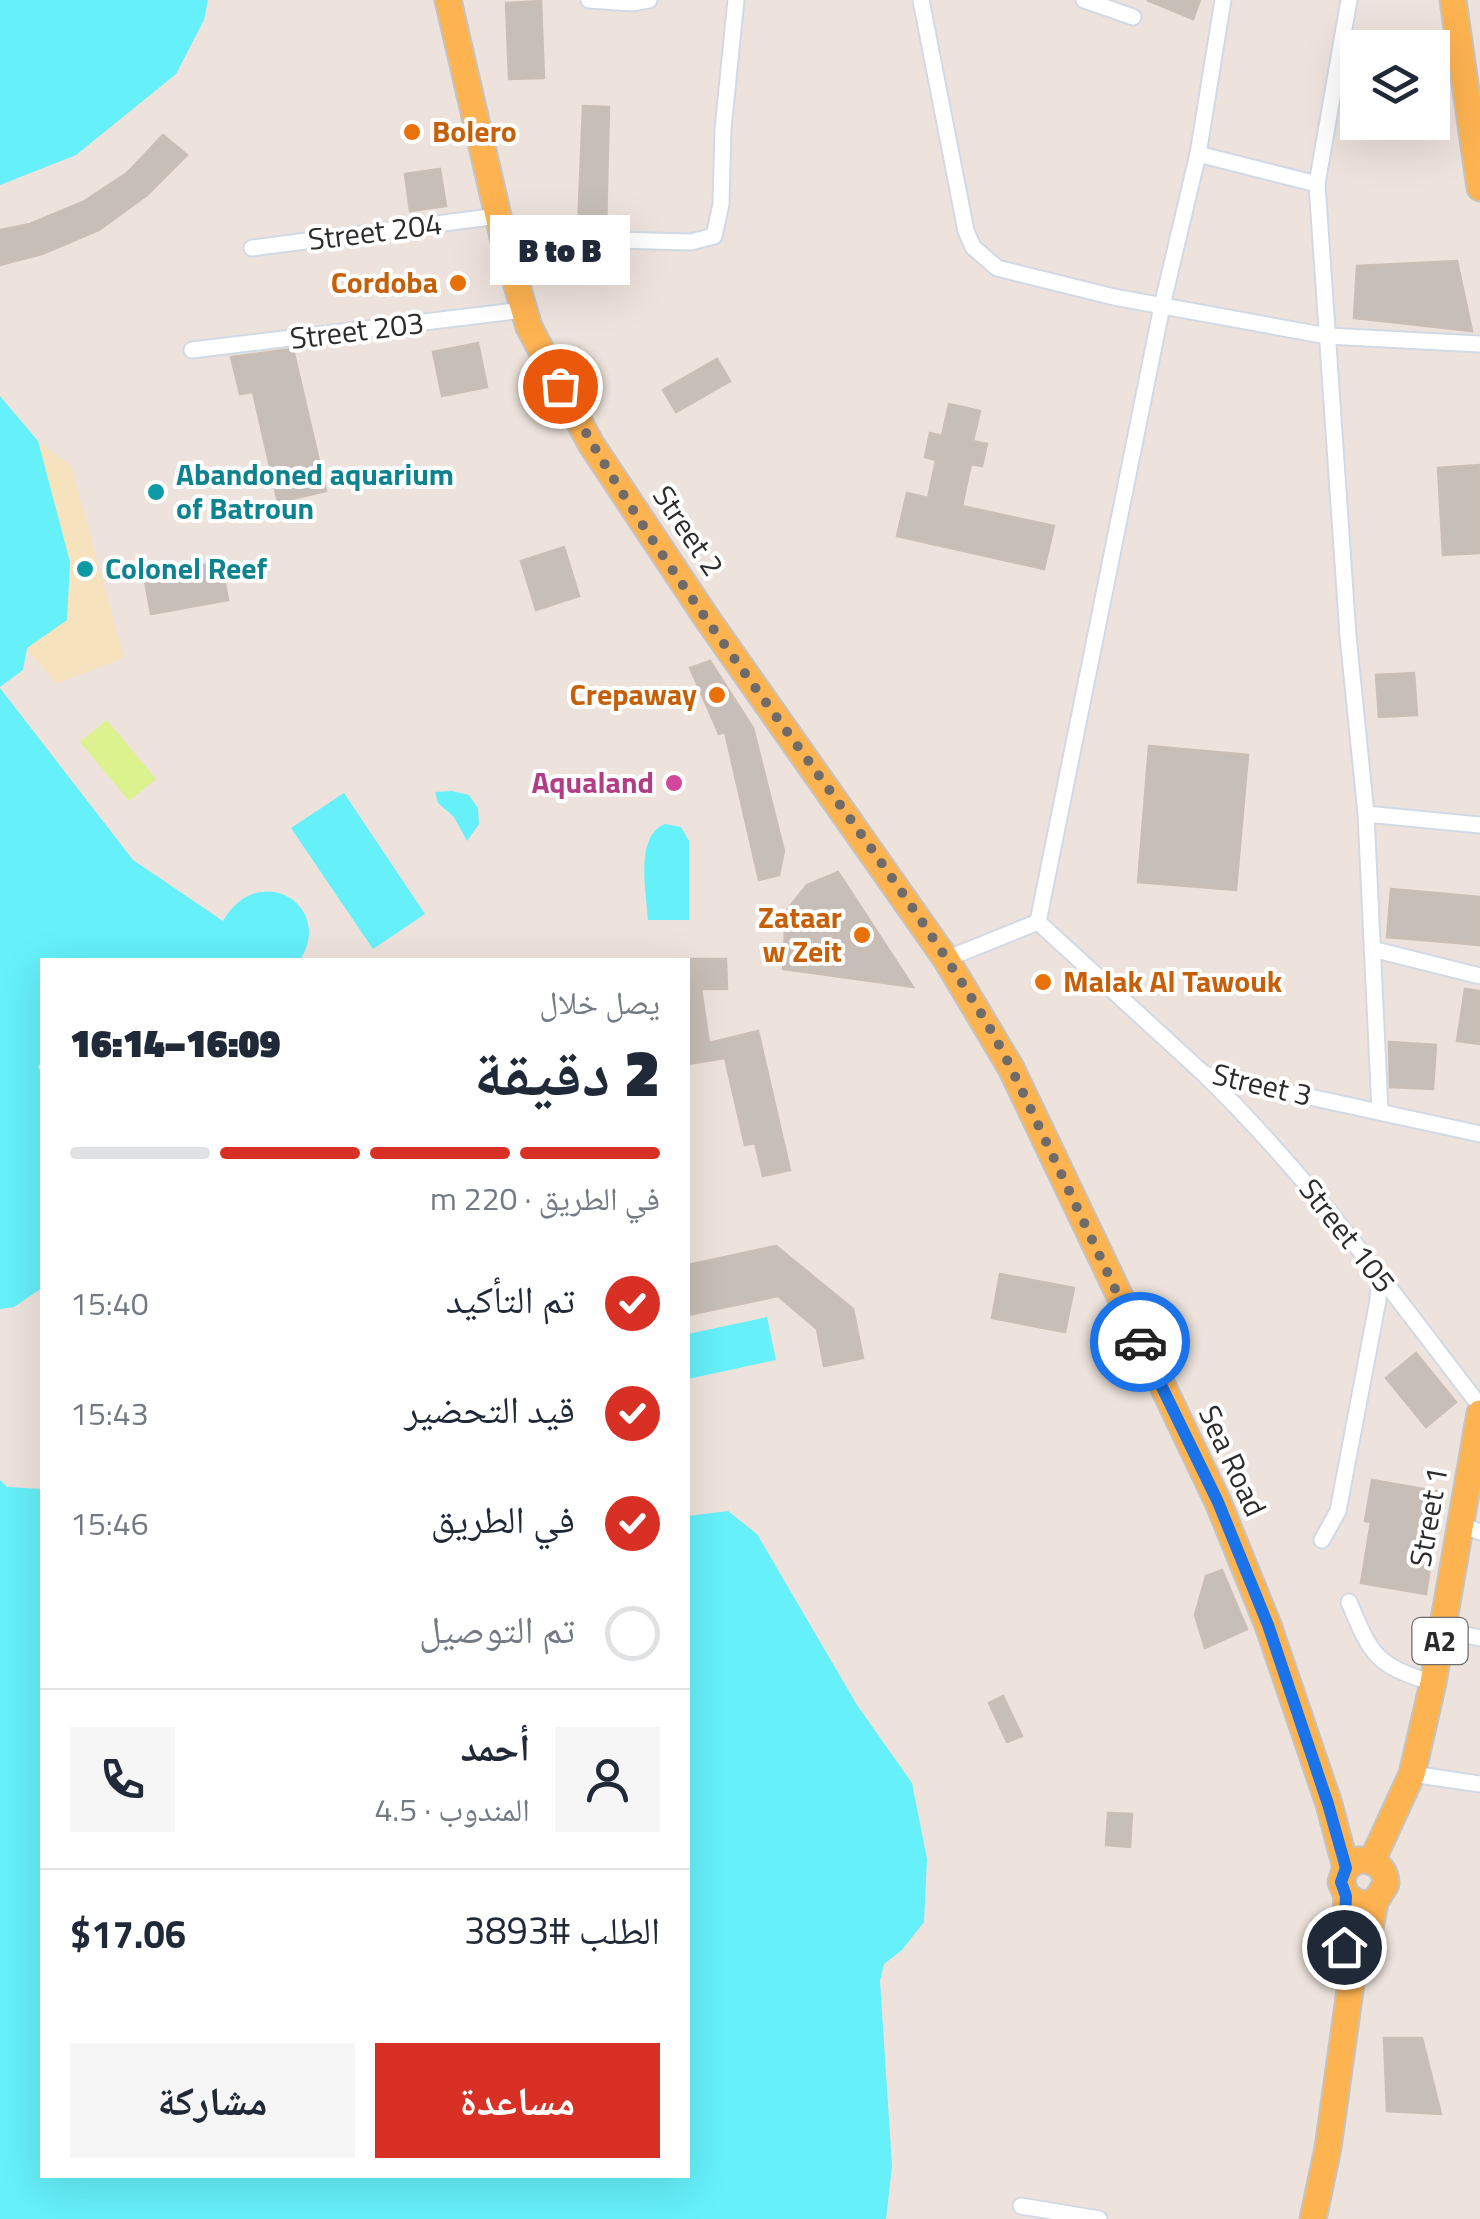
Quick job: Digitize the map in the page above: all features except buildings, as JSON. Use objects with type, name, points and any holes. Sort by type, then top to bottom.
[{"type":"main road","name":"Street 2","points":[[448,0],[523,310],[591,444],[708,620],[946,959],[997,1042]]},
{"type":"main road","points":[[1453,0],[1474,97],[1480,188]]},
{"type":"main road","name":"Sea Road","points":[[997,1042],[1218,1502],[1268,1625],[1346,1868]]},
{"type":"main road","name":"Street 1","points":[[1372,1861],[1412,1774],[1442,1630],[1470,1528],[1480,1410]]},
{"type":"main road","points":[[1346,1868],[1358,1860],[1372,1861]]},
{"type":"main road","name":"A2","points":[[1313,2219],[1352,1976],[1366,1950],[1375,1902],[1384,1891],[1386,1877],[1372,1861]]},
{"type":"main road","name":"A2","points":[[1346,1868],[1341,1882],[1346,1896],[1344,1947],[1352,1976]]},
{"type":"main road","points":[[1346,1896],[1360,1904],[1375,1902]]},
{"type":"street","points":[[599,1],[632,4],[649,0]]},
{"type":"street","name":"Street 204","points":[[252,248],[501,226],[690,242],[714,236],[720,204],[736,0]]},
{"type":"street","points":[[921,0],[966,231],[973,248],[997,268],[1162,306],[1327,336],[1480,344]]},
{"type":"street","points":[[1084,0],[1133,17]]},
{"type":"street","points":[[946,959],[1038,922],[1162,306],[1198,154],[1223,0]]},
{"type":"street","points":[[1349,0],[1317,184],[1348,636],[1366,814],[1380,1111]]},
{"type":"street","points":[[1198,154],[1317,184]]},
{"type":"street","name":"Street 203","points":[[192,350],[523,310]]},
{"type":"street","points":[[1366,814],[1480,825]]},
{"type":"street","name":"Street 3","points":[[1038,922],[1204,1074],[1480,1134]]},
{"type":"street","points":[[1372,949],[1480,976]]},
{"type":"street","name":"Street 105","points":[[1204,1074],[1310,1186],[1480,1410]]},
{"type":"street","points":[[1322,1540],[1338,1511],[1378,1300],[1379,1276]]},
{"type":"street","points":[[1349,1602],[1365,1640],[1384,1663],[1433,1683]]},
{"type":"street","points":[[1442,1630],[1480,1638]]},
{"type":"street","points":[[1412,1774],[1480,1784]]},
{"type":"street","points":[[1022,2206],[1099,2219]]},
{"type":"sand","name":"Colonel Reef","points":[[38,441],[71,466],[124,658],[57,683],[26,648],[67,620],[70,562]]},
{"type":"green space","points":[[107,720],[156,779],[129,801],[80,742]]},
{"type":"water","points":[[0,0],[208,0],[204,20],[176,74],[76,155],[0,185]]},
{"type":"water","points":[[0,396],[38,441],[70,562],[67,620],[27,648],[23,670],[0,687]]},
{"type":"water","points":[[0,688],[133,860],[223,921],[238,903],[255,893],[272,892],[288,897],[301,908],[308,922],[308,940],[301,958],[40,958],[40,1289],[14,1307],[0,1309]]},
{"type":"water","points":[[435,792],[469,795],[478,808],[479,824],[467,841],[454,817],[438,803]]},
{"type":"water","points":[[344,793],[425,914],[373,949],[291,828]]},
{"type":"water","points":[[665,824],[681,827],[689,841],[689,920],[648,920],[646,853],[655,830]]},
{"type":"water","points":[[767,1317],[776,1360],[690,1379],[690,1334]]},
{"type":"water","points":[[0,1480],[7,1487],[40,1489],[40,2178],[690,2178],[690,1516],[728,1511],[757,1534],[857,1705],[912,1783],[927,1859],[924,1922],[902,1950],[884,1964],[880,1981],[892,2166],[886,2219],[0,2219]]},
{"type":"way so far","points":[[560,386],[591,444],[708,620],[864,837],[983,1017],[1011,1068],[1140,1342]]},
{"type":"place","name":"Bolero","points":[[412,132]]},
{"type":"place","name":"Cordoba","points":[[458,283]]},
{"type":"place","name":"B to B","points":[[560,386]]},
{"type":"place","name":"Abandoned aquarium of Batroun","points":[[156,492]]},
{"type":"place","name":"Colonel Reef","points":[[85,569]]},
{"type":"place","name":"Crepaway","points":[[717,695]]},
{"type":"place","name":"Aqualand","points":[[674,783]]},
{"type":"place","name":"Zataar w Zeit","points":[[862,935]]},
{"type":"place","name":"Malak Al Tawouk","points":[[1043,982]]},
{"type":"route","points":[[1140,1342],[1218,1502],[1268,1625],[1346,1868],[1341,1882],[1346,1896],[1344,1947]]}]
